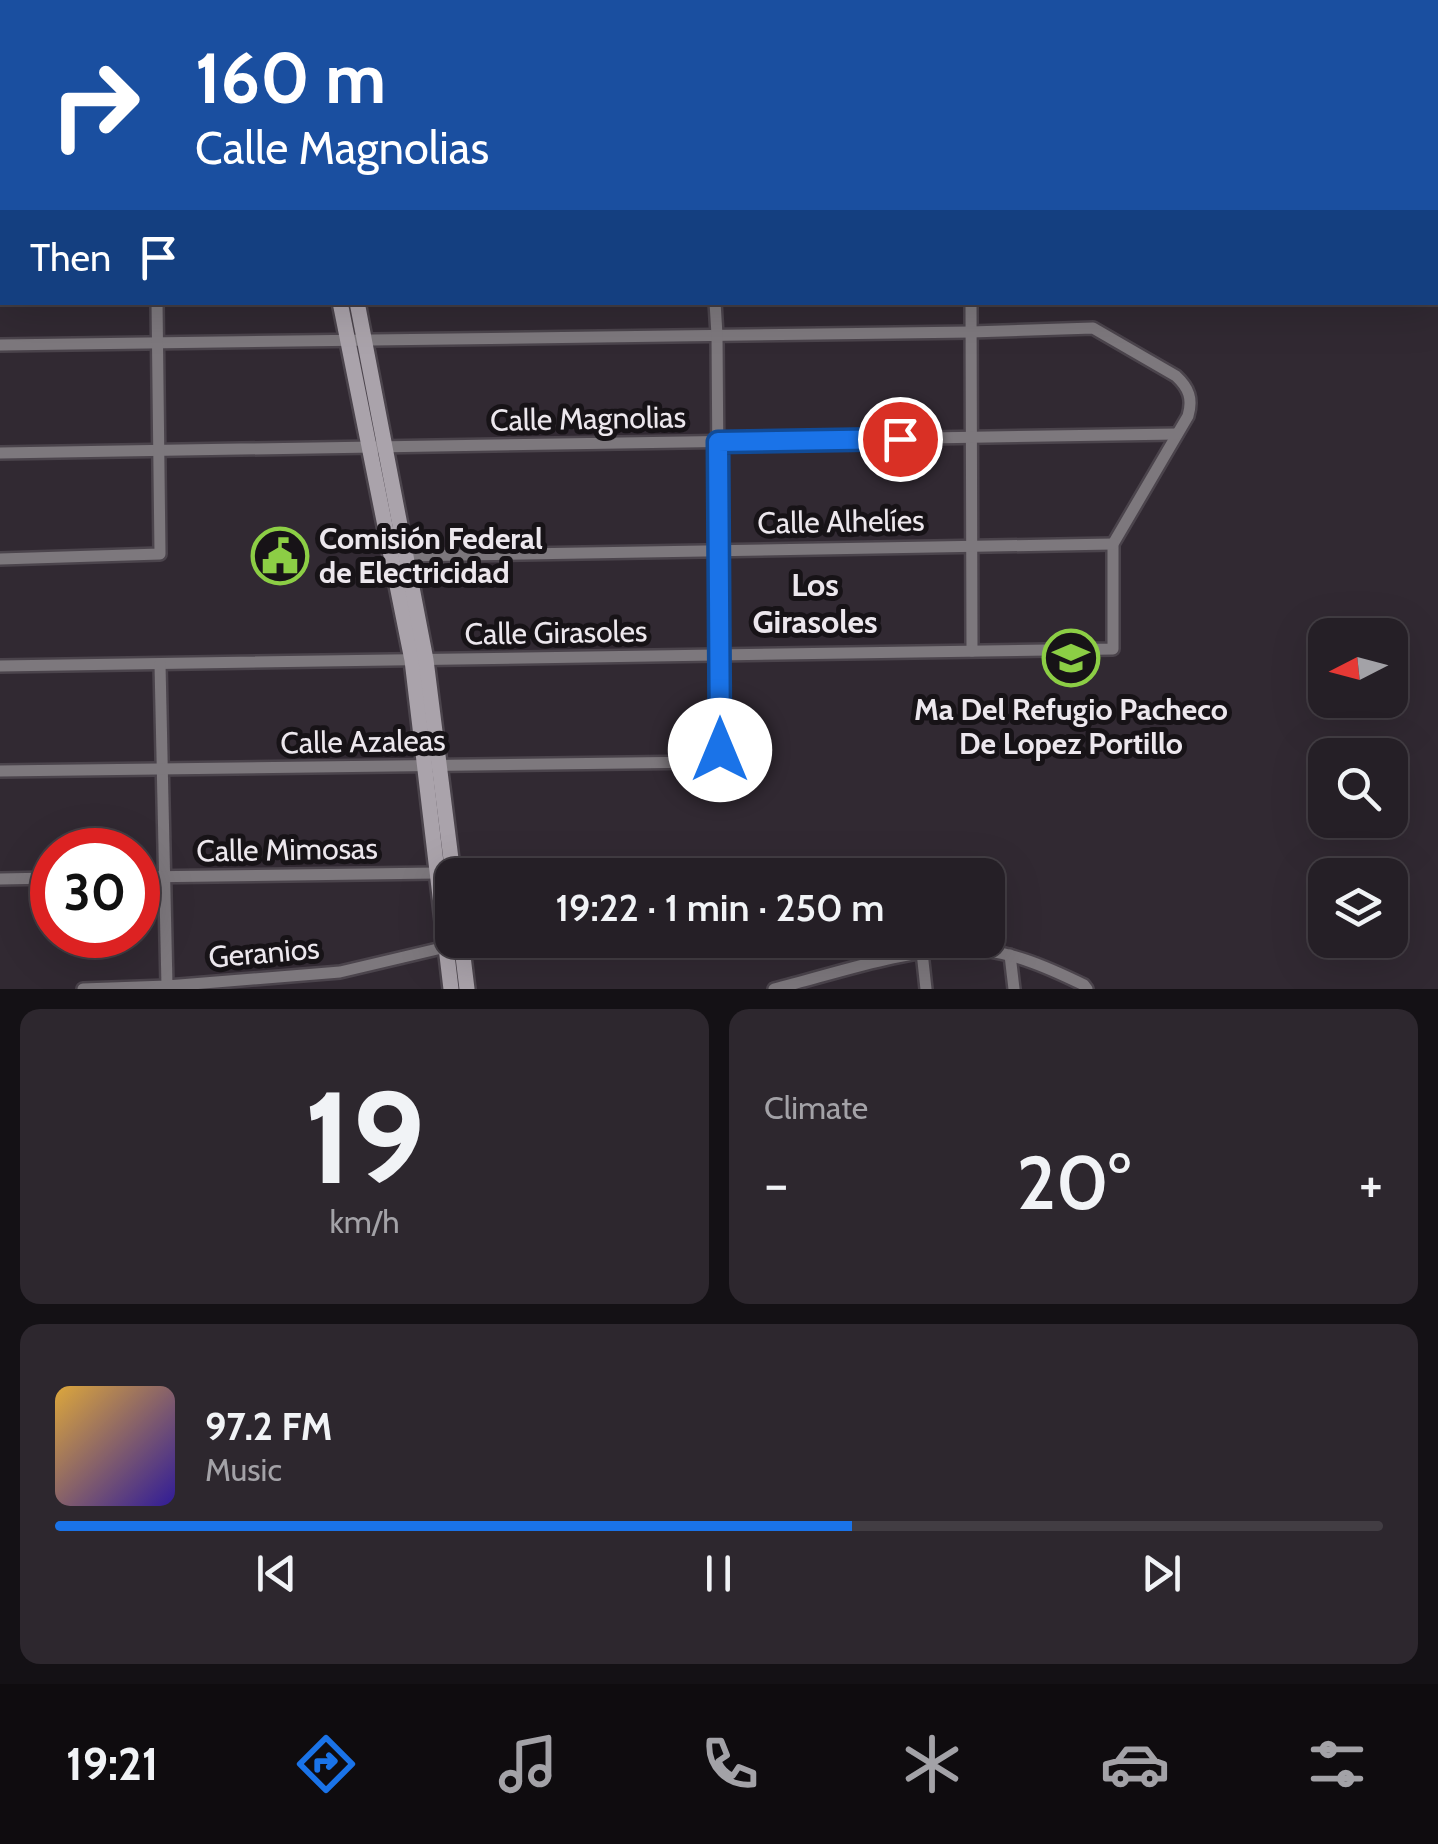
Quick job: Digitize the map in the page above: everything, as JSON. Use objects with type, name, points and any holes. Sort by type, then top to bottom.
[{"type":"main road","points":[[341,305],[356,340],[419,660],[446,858]]},
{"type":"main road","points":[[356,340],[357,305]]},
{"type":"main road","points":[[451,989],[453,958]]},
{"type":"main road","points":[[458,958],[467,989]]},
{"type":"street","points":[[0,559],[160,554],[156,305]]},
{"type":"street","points":[[715,305],[720,655]]},
{"type":"street","points":[[971,305],[972,651]]},
{"type":"street","points":[[0,345],[1093,328],[1176,376],[1190,395],[1190,410],[1178,434],[1113,544]]},
{"type":"street","name":"Calle Magnolias","points":[[0,453],[1178,434]]},
{"type":"street","name":"Calle Alhelíes","points":[[398,556],[1113,544]]},
{"type":"street","name":"Calle Girasoles","points":[[0,666],[1113,649],[1113,544]]},
{"type":"street","name":"Calle Azaleas","points":[[0,771],[706,762],[716,758],[720,750],[720,655]]},
{"type":"street","points":[[160,664],[167,986]]},
{"type":"street","name":"Calle Mimosas","points":[[160,876],[435,873]]},
{"type":"street","points":[[0,879],[30,878]]},
{"type":"street","name":"Geranios","points":[[83,989],[340,972],[435,949]]},
{"type":"street","points":[[1005,955],[1047,968],[1087,989]]},
{"type":"street","points":[[1010,956],[1014,989]]},
{"type":"street","points":[[774,989],[898,958]]},
{"type":"street","points":[[923,958],[926,989]]},
{"type":"street","points":[[834,974],[836,989]]},
{"type":"place","name":"Comisión Federal de Electricidad","points":[[280,556]]},
{"type":"place","name":"Ma Del Refugio Pacheco De Lopez Portillo","points":[[1071,658]]},
{"type":"district","name":"Los Girasoles","points":[[815,604]]},
{"type":"route","points":[[720,750],[718,442],[900,439]]}]
